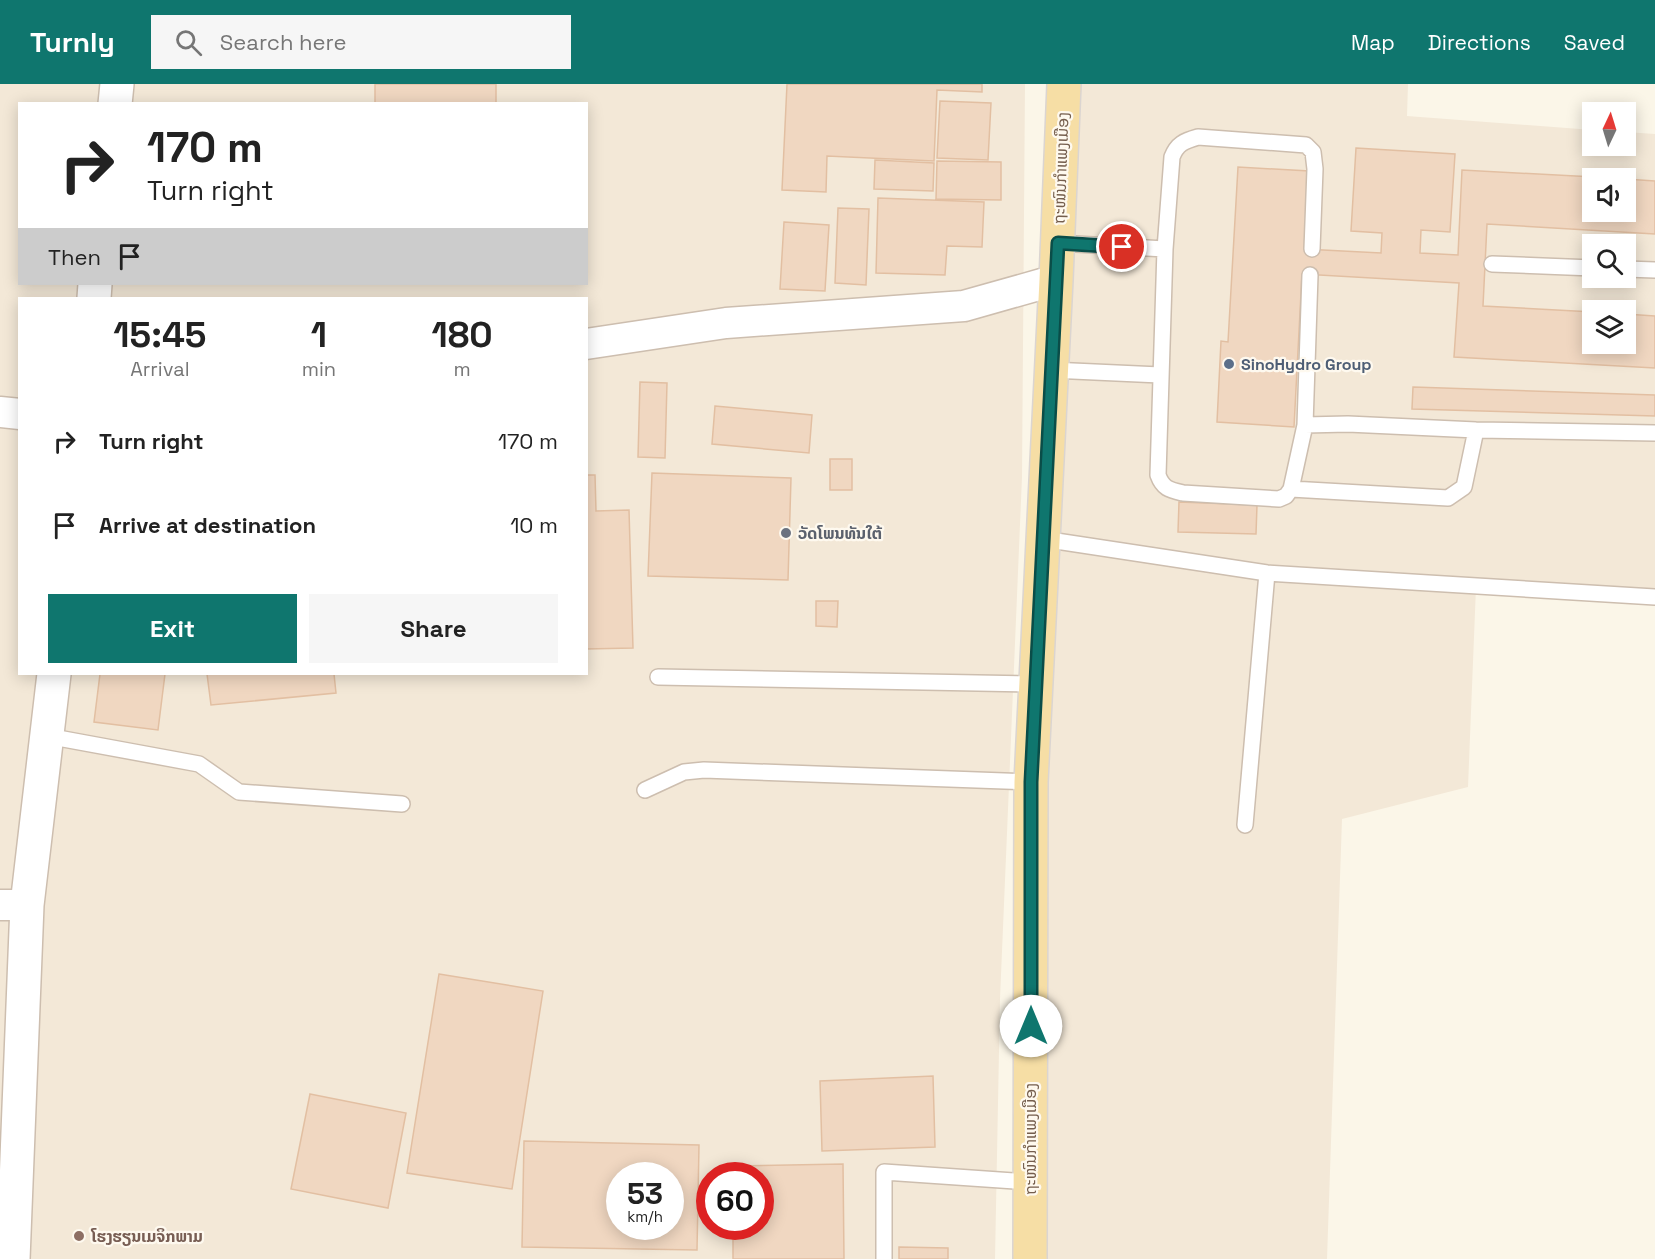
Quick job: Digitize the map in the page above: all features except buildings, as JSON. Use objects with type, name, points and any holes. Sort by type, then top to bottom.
[{"type":"main road","name":"ຖະໜົນກຳແພງເມືອງ","points":[[1030,1259],[1031,782],[1064,84]]},
{"type":"street","points":[[115,102],[117,84]]},
{"type":"street","points":[[588,344],[726,323],[964,306],[1056,280]]},
{"type":"street","points":[[0,412],[18,414]]},
{"type":"street","points":[[14,1259],[13,905],[47,736],[54,675]]},
{"type":"lane","points":[[1310,274],[1305,425],[1291,489],[1286,496],[1279,499],[1183,493],[1161,484],[1158,475],[1165,249],[1172,157],[1176,147],[1184,141],[1198,137],[1306,145],[1313,152],[1315,169],[1312,249]]},
{"type":"lane","points":[[1058,243],[1165,249]]},
{"type":"lane","points":[[1492,264],[1582,268]]},
{"type":"lane","points":[[1636,269],[1655,270]]},
{"type":"lane","points":[[1051,370],[1160,375]]},
{"type":"lane","points":[[1305,425],[1348,424],[1476,430],[1655,433]]},
{"type":"lane","points":[[1291,489],[1448,498],[1464,487],[1476,430]]},
{"type":"lane","points":[[1042,539],[1267,573],[1655,597]]},
{"type":"lane","points":[[1245,825],[1267,573]]},
{"type":"lane","points":[[658,677],[1036,684]]},
{"type":"lane","points":[[47,736],[199,764],[238,792],[402,804]]},
{"type":"lane","points":[[645,790],[684,772],[704,770],[1031,782]]},
{"type":"lane","points":[[884,1259],[884,1172],[1030,1182]]},
{"type":"shaded area","points":[[0,84],[1025,84],[1022,477],[1000,999],[995,1259],[0,1259]]},
{"type":"shaded area","points":[[1059,84],[1408,84],[1407,116],[1582,129],[1582,156],[1636,156],[1636,133],[1655,134],[1655,597],[1476,587],[1468,787],[1342,819],[1327,1259],[1030,1259]]},
{"type":"place","name":"SinoHydro Group","points":[[1229,364]]},
{"type":"place","name":"ວັດໂພນທັນໃຕ້","points":[[786,533]]},
{"type":"place","name":"ໂຮງຮຽນເມຈິກພາມ","points":[[79,1236]]},
{"type":"route","points":[[1031,1026],[1031,782],[1058,243],[1122,247]]}]
